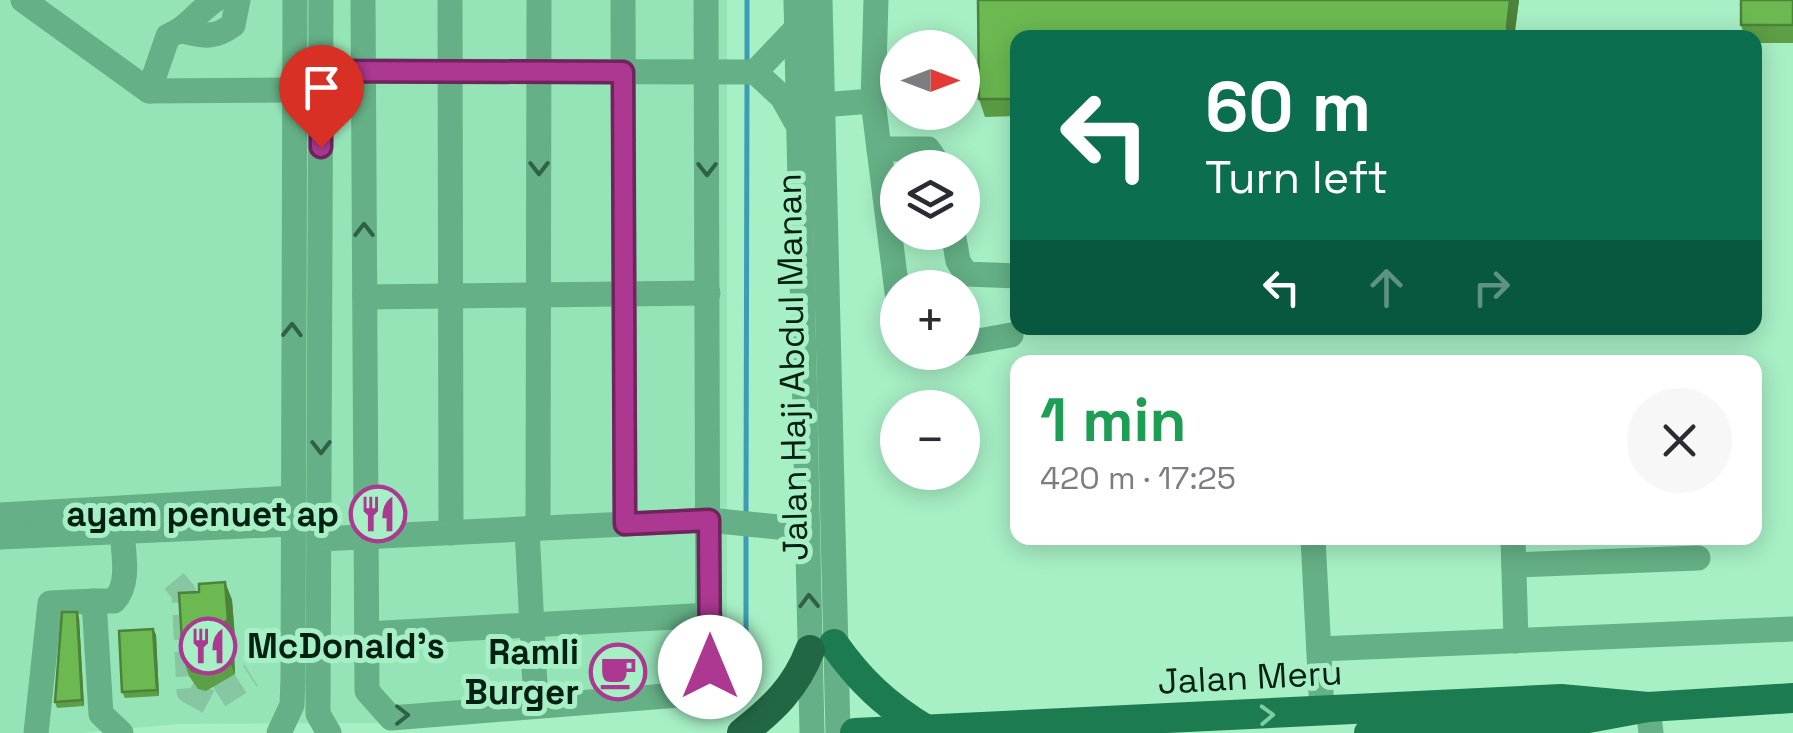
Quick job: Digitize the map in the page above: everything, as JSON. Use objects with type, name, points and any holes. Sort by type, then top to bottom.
[{"type":"highway","points":[[742,733],[774,710],[822,647]]},
{"type":"main road","points":[[822,647],[883,703],[925,729]]},
{"type":"main road","name":"Jalan Meru","points":[[856,733],[1561,698],[1650,720]]},
{"type":"main road","name":"Jalan Meru","points":[[1370,733],[1650,720],[1793,698]]},
{"type":"street","points":[[23,0],[148,91],[294,90]]},
{"type":"street","points":[[148,91],[168,36],[196,11],[208,38],[221,34],[233,25],[238,0]]},
{"type":"street","points":[[280,733],[292,706],[294,0]]},
{"type":"street","points":[[321,0],[318,714],[329,733]]},
{"type":"street","points":[[364,0],[366,634],[368,698],[386,716],[691,694],[710,667],[710,615],[722,521],[708,293],[706,0]]},
{"type":"street","points":[[450,0],[451,533]]},
{"type":"street","points":[[536,706],[532,529],[539,295],[540,0]]},
{"type":"street","points":[[623,0],[625,524]]},
{"type":"street","name":"Jalan Haji Abdul Manan","points":[[796,0],[807,530],[838,733]]},
{"type":"street","name":"Jalan Haji Abdul Manan","points":[[812,733],[822,647],[820,0]]},
{"type":"street","points":[[876,0],[873,100],[894,270]]},
{"type":"street","points":[[755,72],[796,30]]},
{"type":"street","points":[[321,71],[755,72],[782,97],[796,122]]},
{"type":"street","points":[[821,104],[873,100]]},
{"type":"street","points":[[879,149],[929,150]]},
{"type":"street","points":[[956,250],[966,274],[1010,276]]},
{"type":"street","points":[[365,297],[708,293]]},
{"type":"street","points":[[980,341],[1010,335]]},
{"type":"street","points":[[292,375],[322,376]]},
{"type":"street","points":[[18,525],[307,511],[320,486]]},
{"type":"street","points":[[18,525],[122,530],[291,511]]},
{"type":"street","points":[[320,539],[722,521],[807,530]]},
{"type":"street","points":[[36,733],[50,602],[114,600],[120,595],[124,576],[122,530]]},
{"type":"street","points":[[1313,545],[1322,712]]},
{"type":"street","points":[[1513,545],[1516,640]]},
{"type":"street","points":[[1514,565],[1698,558]]},
{"type":"street","points":[[94,600],[101,714],[121,733]]},
{"type":"street","points":[[366,634],[710,615]]},
{"type":"street","points":[[1319,649],[1793,629]]},
{"type":"shaded area","points":[[0,0],[727,0],[727,673],[696,705],[373,723],[177,724],[81,733],[0,733]]},
{"type":"building","points":[[978,0],[1510,0],[1507,30],[1010,30],[1010,99],[980,99]]},
{"type":"building","points":[[1741,0],[1793,0],[1793,25],[1741,25]]},
{"type":"building","name":"McDonald's","points":[[225,582],[228,620],[216,628],[227,636],[228,656],[200,673],[192,671],[183,658],[179,593],[199,592],[199,584]]},
{"type":"building","points":[[62,612],[77,612],[82,700],[55,702]]},
{"type":"building","points":[[153,629],[157,690],[122,692],[119,631]]},
{"type":"waterway","points":[[747,0],[747,66]]},
{"type":"waterway","points":[[746,516],[747,82]]},
{"type":"waterway","points":[[746,532],[746,659]]},
{"type":"tunnel","points":[[174,581],[184,593],[189,691],[209,702],[251,675]]},
{"type":"place","name":"ayam penuet ap","points":[[378,514]]},
{"type":"place","name":"McDonald's","points":[[208,646]]},
{"type":"place","name":"Ramli Burger","points":[[618,672]]},
{"type":"route","points":[[321,147],[321,71],[623,72],[625,524],[709,520],[710,667]]}]
